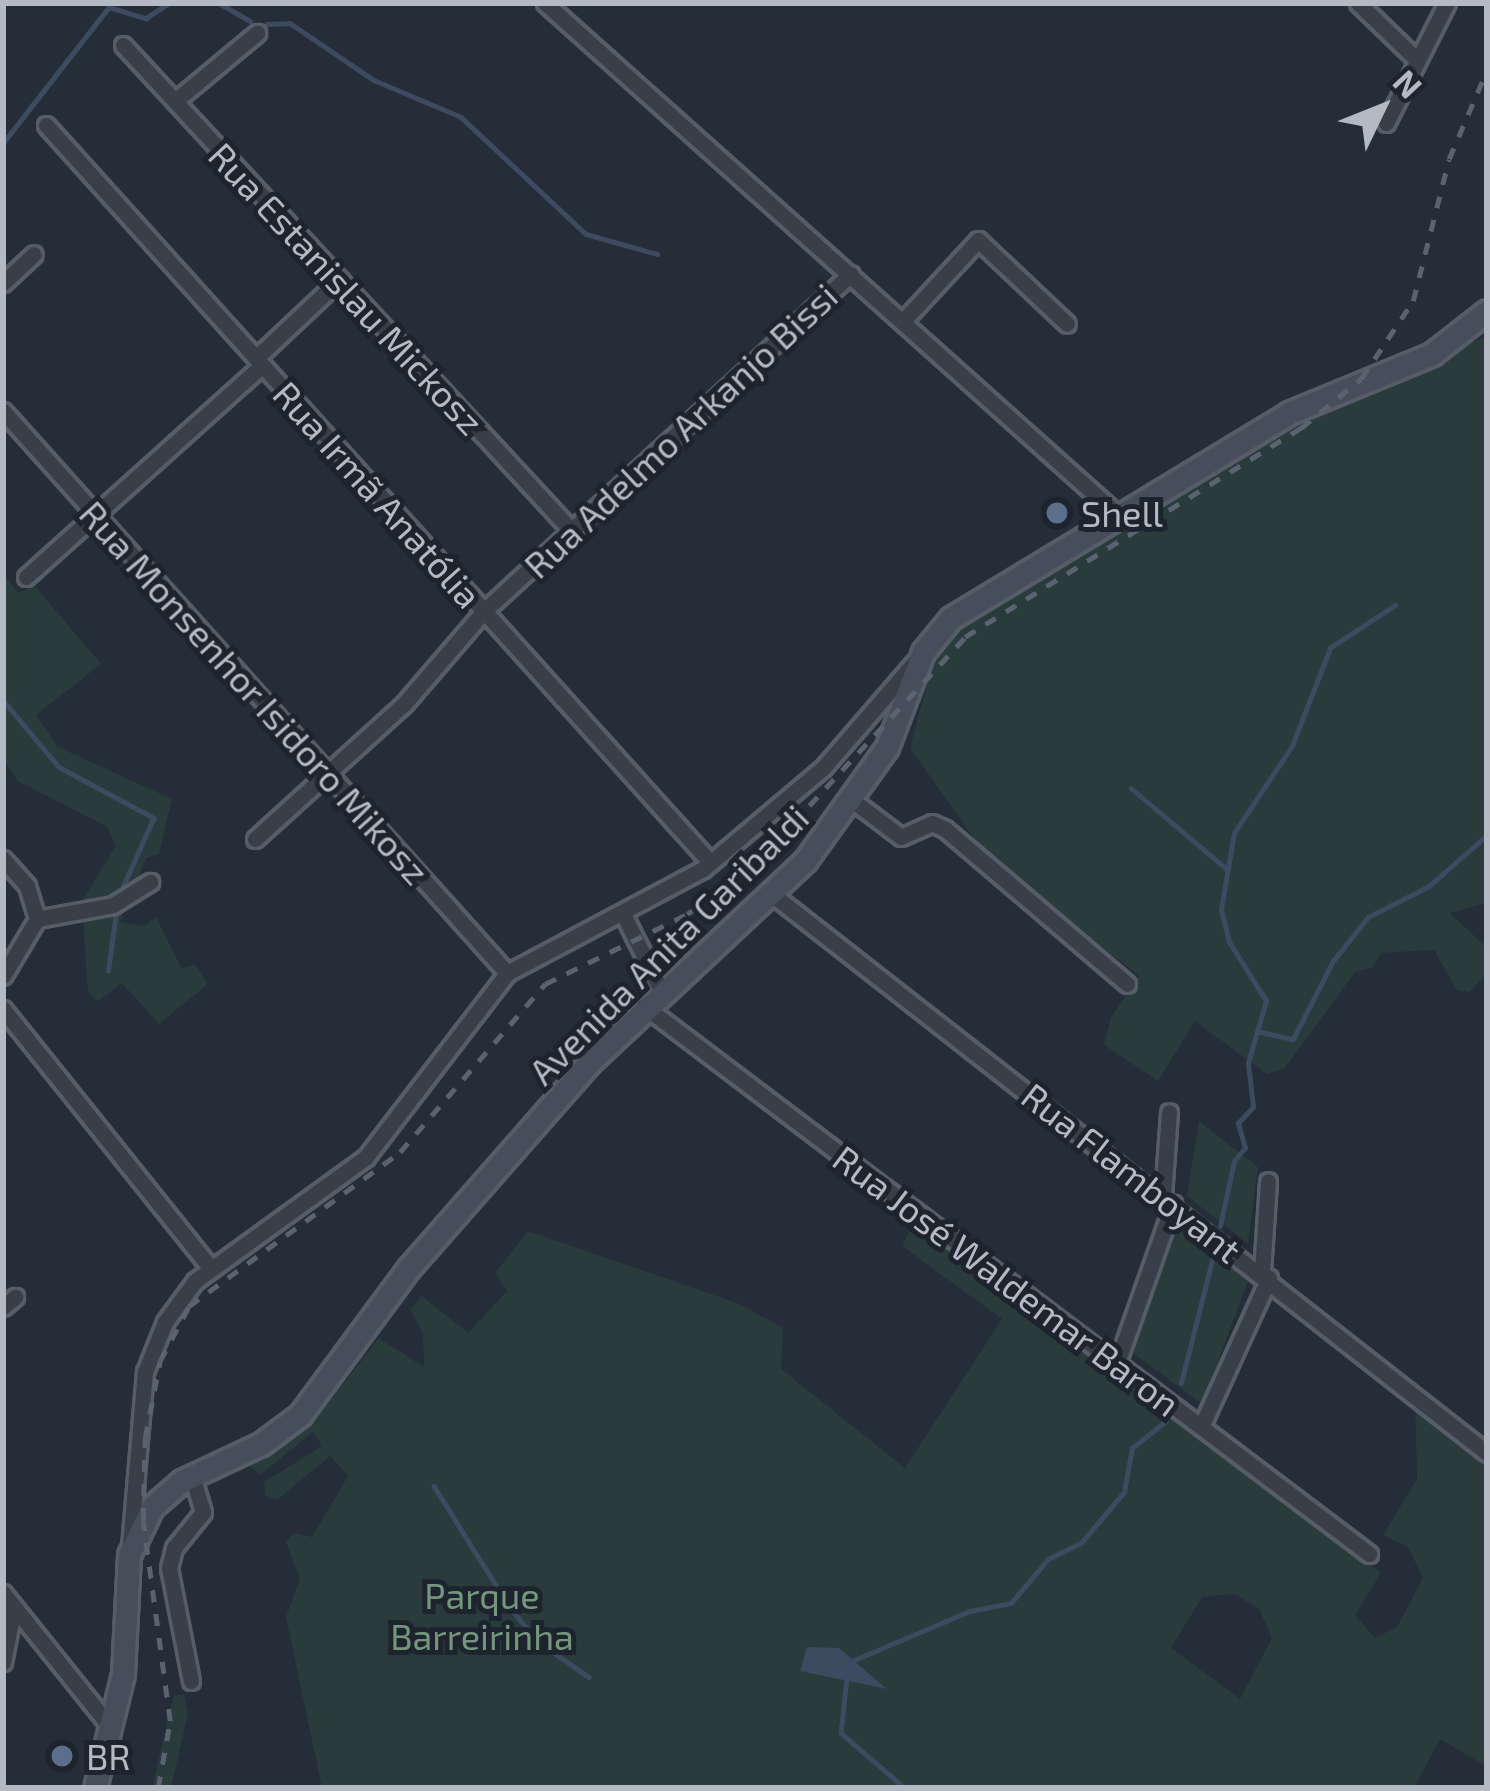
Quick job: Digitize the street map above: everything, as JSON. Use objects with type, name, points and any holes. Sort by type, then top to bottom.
[{"type":"main road","name":"Avenida Anita Garibaldi","points":[[95,1788],[126,1652],[129,1555],[152,1507],[192,1475],[261,1444],[300,1415],[408,1268],[644,1006],[773,895],[852,800],[887,747],[923,652],[967,604],[1317,398],[1432,354],[1487,311]]},
{"type":"street","points":[[544,3],[1117,514]]},
{"type":"street","points":[[1358,3],[1417,60]]},
{"type":"street","points":[[1386,123],[1447,3]]},
{"type":"street","points":[[175,101],[257,33]]},
{"type":"street","name":"Rua Estanislau Mickosz","points":[[123,45],[572,530]]},
{"type":"street","name":"Rua Irmã Anatólia","points":[[46,125],[711,863]]},
{"type":"street","points":[[904,320],[978,240],[1067,324]]},
{"type":"street","points":[[3,283],[34,254]]},
{"type":"street","name":"Rua Adelmo Arkanjo Bissi","points":[[255,839],[415,693],[484,611],[850,274]]},
{"type":"street","points":[[26,578],[259,362],[340,280]]},
{"type":"street","name":"Rua Monsenhor Isidoro Mikosz","points":[[3,411],[507,973]]},
{"type":"street","points":[[129,1555],[146,1372],[165,1322],[209,1266],[366,1156],[507,973],[711,863],[823,768],[923,652]]},
{"type":"street","points":[[852,800],[901,837],[932,824],[945,829],[1127,984]]},
{"type":"street","points":[[3,859],[27,886],[37,919],[3,976]]},
{"type":"street","points":[[37,919],[113,905],[150,882]]},
{"type":"street","name":"Rua Flamboyant","points":[[773,895],[1487,1453]]},
{"type":"street","points":[[623,914],[661,990]]},
{"type":"street","name":"Rua José Waldemar Baron","points":[[644,1006],[1370,1554]]},
{"type":"street","points":[[3,1009],[209,1266]]},
{"type":"street","points":[[1117,1363],[1168,1200],[1169,1112]]},
{"type":"street","points":[[1201,1426],[1265,1275],[1268,1181]]},
{"type":"street","points":[[191,1681],[169,1568],[174,1548],[203,1512],[192,1475]]},
{"type":"street","points":[[9,1600],[112,1728]]},
{"type":"street","points":[[3,1662],[9,1600]]},
{"type":"green space","points":[[1487,336],[1487,903],[1450,913],[1487,948],[1487,974],[1469,992],[1457,990],[1434,950],[1381,953],[1372,968],[1355,972],[1285,1068],[1267,1074],[1195,1021],[1158,1081],[1104,1045],[1111,1017],[1139,976],[986,855],[910,748],[935,656],[959,627],[1045,570],[1323,405]]},
{"type":"green space","points":[[3,574],[18,593],[35,586],[101,664],[36,715],[58,747],[172,799],[159,854],[146,858],[120,922],[144,926],[156,917],[182,969],[194,964],[208,984],[159,1024],[122,983],[98,1001],[88,992],[82,901],[116,846],[107,827],[18,781],[3,759]]},
{"type":"green space","points":[[1199,1121],[1258,1167],[1248,1244],[1187,1196]]},
{"type":"green space","points":[[1175,1220],[1249,1279],[1202,1404],[1130,1351]]},
{"type":"green space","name":"Parque Barreirinha","points":[[913,1224],[1381,1573],[1355,1615],[1375,1638],[1397,1627],[1423,1578],[1408,1547],[1383,1535],[1417,1479],[1415,1403],[1487,1462],[1487,1767],[1440,1739],[1414,1788],[322,1788],[286,1617],[300,1579],[286,1542],[294,1533],[312,1537],[348,1476],[330,1456],[277,1500],[265,1495],[264,1482],[322,1446],[313,1432],[260,1475],[250,1466],[320,1414],[379,1338],[424,1367],[423,1333],[410,1309],[422,1296],[468,1333],[507,1291],[495,1273],[528,1231],[740,1304],[783,1328],[781,1369],[905,1468],[1002,1319],[902,1246]],"holes":[[[1234,1594],[1259,1609],[1272,1638],[1240,1699],[1171,1648],[1202,1597]]]},
{"type":"green space","points":[[174,1695],[184,1695],[188,1713],[171,1788],[152,1788]]},
{"type":"water","points":[[807,1647],[839,1648],[887,1689],[800,1671]]},
{"type":"waterway","points":[[3,143],[112,3]]},
{"type":"waterway","points":[[109,7],[146,18],[169,3]]},
{"type":"waterway","points":[[219,3],[250,21]]},
{"type":"waterway","points":[[267,24],[290,23],[374,80],[461,117],[586,234],[657,254]]},
{"type":"waterway","points":[[1220,1226],[1234,1161],[1245,1148],[1238,1123],[1253,1107],[1248,1063],[1266,1001],[1229,942],[1221,909],[1234,833],[1292,746],[1330,648],[1395,605]]},
{"type":"waterway","points":[[3,700],[59,767],[154,818],[121,892]]},
{"type":"waterway","points":[[1131,788],[1227,869]]},
{"type":"waterway","points":[[1257,1031],[1293,1039],[1333,961],[1368,917],[1429,886],[1487,835]]},
{"type":"waterway","points":[[108,971],[116,912]]},
{"type":"waterway","points":[[1181,1383],[1215,1249]]},
{"type":"waterway","points":[[852,1661],[970,1611],[1011,1603],[1048,1559],[1081,1543],[1124,1492],[1132,1448],[1166,1421]]},
{"type":"waterway","points":[[434,1486],[509,1606],[537,1641],[589,1677]]},
{"type":"waterway","points":[[847,1678],[841,1733],[905,1788]]},
{"type":"railway","points":[[158,1788],[170,1721],[143,1520],[145,1438],[160,1361],[189,1306],[400,1152],[545,984],[687,914],[744,876],[965,637],[1301,428],[1361,379],[1413,301],[1449,159],[1487,70]]},
{"type":"place","name":"Shell","points":[[1057,513]]},
{"type":"place","name":"BR","points":[[62,1756]]}]
